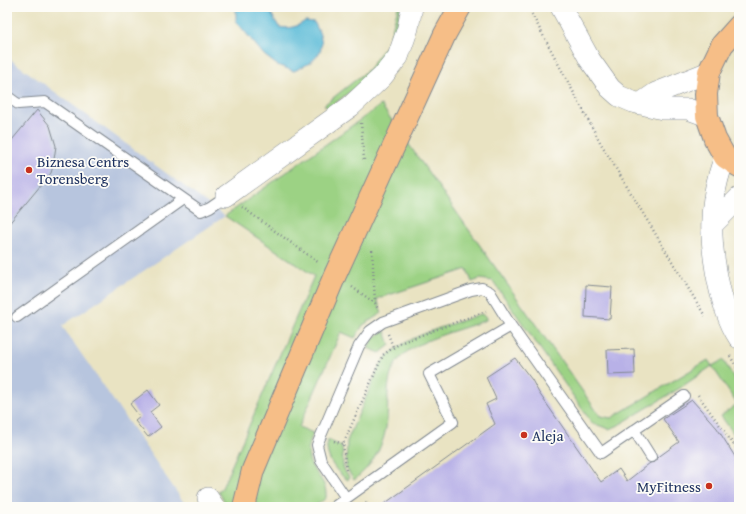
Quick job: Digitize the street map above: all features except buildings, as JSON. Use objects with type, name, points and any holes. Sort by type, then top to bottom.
[{"type":"highway","points":[[244,507],[253,470],[335,275],[446,34],[460,7]]},
{"type":"highway","points":[[732,162],[716,139],[707,116],[706,94],[709,72],[722,45],[739,26]]},
{"type":"street","points":[[226,196],[360,99],[382,77],[398,57],[408,28],[412,7]]},
{"type":"street","points":[[561,7],[590,60],[610,88],[619,96],[640,104],[664,109],[688,109],[707,116]]},
{"type":"street","points":[[640,104],[656,93],[709,72]]},
{"type":"street","points":[[732,162],[713,200],[713,224],[719,291],[734,346]]},
{"type":"street","points":[[713,224],[739,198]]},
{"type":"lane","points":[[7,96],[18,104],[45,102],[200,211],[210,207],[226,196]]},
{"type":"lane","points":[[17,317],[183,199]]},
{"type":"lane","points":[[346,498],[321,461],[317,445],[359,346],[370,331],[383,322],[476,289],[482,288],[490,292],[511,326],[600,453],[684,396]]},
{"type":"lane","points":[[334,507],[453,422],[429,374],[511,326]]},
{"type":"lane","points":[[634,430],[651,457]]},
{"type":"path","points":[[528,7],[600,142],[709,321]]},
{"type":"path","points":[[360,99],[364,161]]},
{"type":"path","points":[[372,250],[375,303]]},
{"type":"path","points":[[369,507],[345,468],[343,444],[383,355],[390,348],[400,343],[500,306]]},
{"type":"path","points":[[734,346],[739,371]]},
{"type":"path","points":[[684,396],[694,389],[739,452]]},
{"type":"shaded area","points":[[7,57],[225,216],[62,326],[187,507],[7,507]]},
{"type":"green space","points":[[398,7],[401,7],[394,37],[379,64],[355,88],[329,108],[324,105],[368,70],[389,41]]},
{"type":"green space","points":[[381,105],[600,416],[611,418],[708,360],[712,366],[680,388],[617,426],[609,429],[592,423],[493,281],[480,279],[472,282],[467,269],[377,299],[382,313],[363,325],[355,338],[341,332],[299,427],[313,433],[309,446],[309,456],[314,470],[323,482],[326,498],[314,507],[228,507],[218,491],[222,488],[314,276],[225,216]]},
{"type":"green space","points":[[481,314],[486,317],[486,320],[420,344],[402,356],[396,363],[392,370],[388,386],[386,429],[381,446],[367,468],[354,480],[346,468],[347,441],[380,365],[388,355],[399,346],[412,339]]},
{"type":"green space","points":[[385,331],[390,345],[380,353],[368,348],[374,337]]},
{"type":"green space","points":[[723,360],[739,386],[739,441],[721,416],[737,404],[712,366]]},
{"type":"green space","points":[[328,440],[341,446],[343,465],[349,477],[348,480],[339,473],[329,457],[327,451]]},
{"type":"water","points":[[236,7],[269,7],[279,27],[293,27],[305,21],[314,22],[319,31],[321,40],[321,46],[316,58],[294,71],[277,65],[264,55],[236,21]]},
{"type":"place","name":"Biznesa Centrs Torensberg","points":[[29,170]]},
{"type":"place","name":"Aleja","points":[[524,435]]},
{"type":"place","name":"MyFitness","points":[[709,486]]}]
